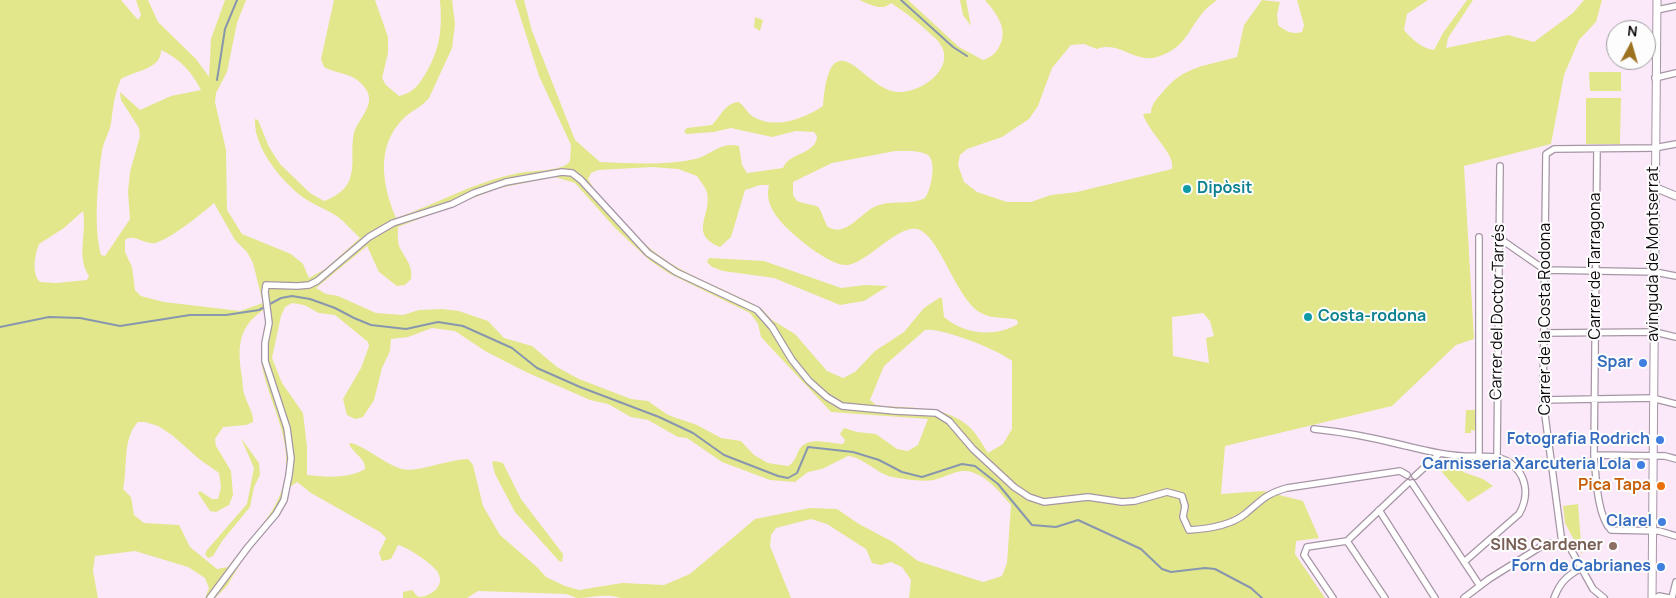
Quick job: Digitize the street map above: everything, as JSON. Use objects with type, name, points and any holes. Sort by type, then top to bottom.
[{"type":"street","name":"avinguda de Montserrat","points":[[1654,598],[1652,398],[1655,332],[1654,148],[1656,0]]},
{"type":"street","points":[[1657,10],[1676,6]]},
{"type":"street","points":[[1655,78],[1676,73]]},
{"type":"street","points":[[1597,149],[1654,148],[1676,144]]},
{"type":"street","name":"Carrer de la Costa Rodona","points":[[1562,542],[1543,400],[1546,154],[1554,149],[1597,149]]},
{"type":"street","name":"Carrer de Tarragona","points":[[1597,149],[1594,455],[1601,507],[1605,524],[1612,530],[1652,530]]},
{"type":"street","name":"Carrer del Doctor Tarrés","points":[[1496,457],[1500,166]]},
{"type":"street","points":[[210,598],[248,547],[276,514],[284,500],[291,458],[290,444],[265,361],[265,343],[269,323],[266,285],[309,285],[317,281],[369,237],[393,223],[452,204],[474,193],[506,182],[546,174],[572,173],[581,180],[648,253],[676,272],[756,310],[772,327],[792,360],[809,381],[827,397],[842,406],[895,412],[936,413],[949,421],[973,449],[1029,498],[1044,502],[1088,497],[1122,502],[1135,501],[1167,492],[1182,496],[1185,506],[1183,517],[1189,530],[1200,530],[1216,527],[1244,515],[1270,492],[1400,471],[1407,475],[1411,473],[1415,476]]},
{"type":"street","points":[[1654,187],[1676,196]]},
{"type":"street","points":[[1479,238],[1479,457]]},
{"type":"street","points":[[1498,238],[1545,270],[1655,272],[1676,276]]},
{"type":"street","points":[[1544,333],[1655,332],[1676,337]]},
{"type":"street","points":[[1543,400],[1652,398],[1676,404]]},
{"type":"street","points":[[1314,428],[1351,433],[1439,454],[1496,457],[1505,459],[1516,467],[1523,477],[1524,505],[1519,514],[1464,562]]},
{"type":"street","points":[[1333,598],[1304,555],[1307,547],[1347,541],[1439,454]]},
{"type":"street","points":[[1594,455],[1652,456],[1676,459]]},
{"type":"street","points":[[1407,475],[1405,479],[1410,483],[1480,586]]},
{"type":"street","points":[[1379,510],[1435,598]]},
{"type":"street","points":[[1652,530],[1676,536]]},
{"type":"street","points":[[1347,541],[1385,598]]},
{"type":"street","points":[[1464,598],[1545,544],[1562,542],[1569,546],[1594,589],[1604,598]]},
{"type":"street","points":[[1554,598],[1558,586],[1566,576],[1581,568]]},
{"type":"street","points":[[1654,598],[1659,596],[1670,598],[1676,582]]},
{"type":"green space","points":[[0,0],[121,0],[138,20],[141,15],[136,0],[148,0],[158,22],[196,59],[209,77],[211,39],[225,0],[246,0],[237,23],[227,72],[216,93],[215,102],[226,150],[227,210],[242,234],[291,254],[303,264],[309,278],[325,269],[360,238],[338,217],[298,193],[280,175],[259,142],[255,119],[258,120],[269,147],[280,164],[310,193],[324,201],[338,194],[346,186],[352,171],[354,133],[367,107],[369,97],[367,91],[357,80],[324,67],[321,59],[334,0],[375,0],[388,37],[388,53],[382,78],[386,85],[399,96],[413,90],[432,62],[440,37],[440,0],[452,0],[455,24],[452,48],[429,98],[405,117],[395,128],[385,153],[384,166],[387,192],[396,218],[487,181],[519,173],[554,169],[566,165],[570,161],[571,145],[539,76],[515,0],[524,0],[532,31],[575,140],[600,162],[672,163],[695,159],[726,145],[732,145],[739,146],[742,165],[747,173],[783,168],[791,159],[812,147],[817,136],[814,132],[796,131],[772,137],[731,128],[714,132],[686,134],[684,131],[687,128],[712,125],[730,104],[739,102],[752,116],[770,122],[789,121],[807,115],[823,106],[828,74],[835,63],[839,61],[851,64],[881,86],[898,92],[918,88],[936,75],[942,67],[944,58],[943,48],[936,39],[903,11],[891,3],[887,6],[879,7],[859,0],[908,0],[959,47],[983,60],[996,52],[1002,41],[1003,34],[1000,22],[985,0],[1217,0],[1200,15],[1177,46],[1157,57],[1141,57],[1113,47],[1097,49],[1084,44],[1071,45],[1052,68],[1038,106],[1029,119],[1002,137],[967,149],[960,155],[958,165],[964,182],[977,192],[1007,202],[1031,202],[1051,195],[1077,192],[1172,169],[1170,157],[1150,128],[1143,114],[1151,113],[1156,99],[1170,84],[1187,72],[1237,57],[1244,25],[1262,0],[1280,2],[1277,14],[1278,25],[1286,31],[1295,33],[1302,32],[1304,25],[1297,0],[1428,0],[1407,14],[1404,30],[1418,43],[1434,50],[1443,33],[1467,0],[1473,0],[1448,38],[1446,48],[1508,35],[1534,42],[1573,13],[1584,0],[1602,0],[1596,22],[1579,40],[1564,75],[1551,144],[1464,166],[1474,339],[1456,345],[1392,406],[1225,446],[1221,494],[1263,491],[1303,501],[1319,538],[1296,541],[1295,554],[1325,598],[909,598],[911,580],[902,567],[891,562],[881,565],[872,563],[866,549],[827,524],[811,519],[776,528],[771,535],[770,546],[791,598],[621,598],[604,596],[577,598],[566,594],[478,591],[467,598],[403,598],[403,592],[412,590],[418,597],[436,590],[440,581],[437,571],[419,556],[398,545],[391,559],[382,561],[379,553],[386,538],[380,532],[311,493],[297,482],[290,487],[282,509],[249,549],[227,586],[215,598],[205,598],[209,588],[205,578],[188,567],[135,551],[95,556],[93,571],[98,598],[0,598]],"holes":[[[161,50],[174,58],[194,77],[201,90],[171,96],[140,110],[120,92],[121,100],[139,128],[140,136],[130,172],[128,192],[130,219],[105,256],[101,255],[97,230],[99,175],[102,150],[111,124],[117,91],[121,79],[146,69],[157,61]],[[895,151],[925,153],[931,159],[933,170],[931,183],[925,198],[913,202],[887,203],[874,207],[852,224],[840,230],[827,226],[817,206],[797,201],[793,195],[793,182],[832,163]],[[652,167],[678,169],[697,176],[707,193],[708,201],[703,230],[710,242],[720,247],[731,237],[745,190],[760,185],[769,185],[768,195],[772,210],[787,228],[822,256],[840,264],[848,265],[857,262],[904,231],[920,230],[936,246],[958,286],[974,308],[987,316],[1017,320],[1018,324],[999,331],[980,332],[970,330],[952,323],[944,317],[942,298],[939,298],[924,308],[904,332],[875,351],[855,372],[843,378],[827,371],[795,334],[772,320],[762,309],[687,273],[652,250],[615,216],[588,179],[591,173],[598,170]],[[555,177],[575,183],[615,228],[649,260],[670,274],[750,313],[758,324],[761,337],[831,412],[928,419],[918,445],[908,451],[897,449],[876,434],[857,432],[844,428],[840,434],[845,440],[843,444],[819,441],[808,443],[803,445],[794,461],[788,466],[768,463],[754,455],[741,441],[721,438],[697,425],[668,415],[648,401],[631,399],[579,379],[557,367],[532,346],[504,338],[488,321],[459,311],[442,309],[419,310],[403,315],[376,313],[338,296],[326,294],[316,288],[367,246],[379,272],[397,286],[405,285],[411,279],[411,270],[399,246],[398,227],[499,188]],[[214,203],[235,240],[247,252],[253,263],[263,303],[240,311],[164,302],[141,296],[135,290],[132,267],[125,252],[125,240],[135,238],[151,243],[162,241]],[[83,211],[82,253],[89,276],[87,280],[56,283],[40,282],[35,274],[35,258],[39,244],[64,228]],[[292,303],[304,305],[319,313],[335,315],[368,342],[369,346],[361,368],[343,399],[347,415],[355,419],[363,417],[374,400],[382,368],[390,351],[391,339],[408,337],[432,328],[455,331],[485,351],[526,372],[590,400],[608,404],[631,417],[648,420],[678,437],[687,438],[722,462],[770,480],[795,482],[808,472],[822,469],[848,456],[854,457],[886,475],[907,479],[934,480],[958,472],[969,471],[990,482],[1011,505],[1007,563],[1002,576],[983,582],[918,561],[893,542],[859,524],[837,509],[810,508],[755,519],[690,574],[664,585],[622,583],[579,590],[546,577],[500,535],[483,506],[473,465],[468,459],[409,470],[396,467],[360,446],[349,443],[365,465],[365,469],[344,476],[307,475],[307,447],[303,413],[282,383],[272,358],[281,316],[285,307]],[[265,309],[266,316],[261,359],[266,382],[281,428],[286,451],[286,471],[276,505],[266,520],[228,567],[217,569],[190,547],[179,525],[144,523],[134,515],[131,497],[123,489],[126,454],[130,436],[138,422],[158,426],[219,473],[221,487],[218,499],[212,499],[200,491],[198,493],[210,511],[216,512],[229,505],[233,495],[231,471],[216,446],[215,439],[223,427],[246,425],[253,422],[243,391],[240,366],[240,347],[249,323]],[[1203,313],[1210,321],[1214,336],[1206,338],[1209,363],[1173,356],[1172,317]],[[925,330],[944,332],[970,340],[1012,361],[1012,429],[1003,444],[988,453],[973,431],[957,418],[935,410],[876,405],[870,400],[884,366]]]},
{"type":"green space","points":[[960,0],[966,0],[971,26],[963,15]]},
{"type":"green space","points":[[755,17],[763,20],[760,31],[754,27]]},
{"type":"green space","points":[[1589,72],[1621,72],[1621,91],[1590,91]]},
{"type":"green space","points":[[1586,98],[1621,98],[1620,144],[1586,144]]},
{"type":"green space","points":[[709,258],[764,261],[841,288],[865,285],[888,286],[864,301],[840,305],[774,278],[723,271],[712,267],[707,262]]},
{"type":"green space","points":[[1466,410],[1476,410],[1476,431],[1471,430],[1471,433],[1465,433]]},
{"type":"green space","points":[[241,438],[259,463],[260,475],[254,487],[250,507],[222,541],[213,556],[208,558],[205,554],[207,550],[247,504],[254,468]]},
{"type":"green space","points":[[1450,460],[1464,461],[1463,472],[1483,479],[1493,486],[1468,502],[1435,464]]},
{"type":"green space","points":[[492,462],[503,463],[521,499],[563,554],[562,562],[559,561],[515,512],[495,474]]},
{"type":"green space","points":[[1578,504],[1582,555],[1565,523],[1563,506]]},
{"type":"waterway","points":[[217,80],[225,29],[237,0]]},
{"type":"waterway","points":[[901,0],[953,47],[967,56]]},
{"type":"waterway","points":[[0,327],[49,317],[80,318],[120,326],[190,315],[226,315],[259,310],[281,298],[292,296],[310,299],[335,308],[371,325],[406,329],[438,322],[463,326],[512,348],[537,368],[580,387],[659,417],[693,433],[724,455],[778,476],[788,478],[797,473],[808,447],[853,452],[879,460],[902,472],[922,477],[962,464],[975,466],[998,484],[1032,525],[1056,527],[1078,520],[1141,549],[1162,569],[1171,572],[1205,568],[1215,569],[1251,588],[1262,598]]},
{"type":"place","name":"Dipòsit","points":[[1187,189]]},
{"type":"place","name":"Costa-rodona","points":[[1308,317]]},
{"type":"place","name":"Spar","points":[[1643,363]]},
{"type":"place","name":"Fotografia Rodrich","points":[[1660,440]]},
{"type":"place","name":"Carnisseria Xarcuteria Lola","points":[[1641,465]]},
{"type":"place","name":"Pica Tapa","points":[[1661,486]]},
{"type":"place","name":"Clarel","points":[[1662,522]]},
{"type":"place","name":"SINS Cardener","points":[[1613,546]]},
{"type":"place","name":"Forn de Cabrianes","points":[[1661,567]]}]
